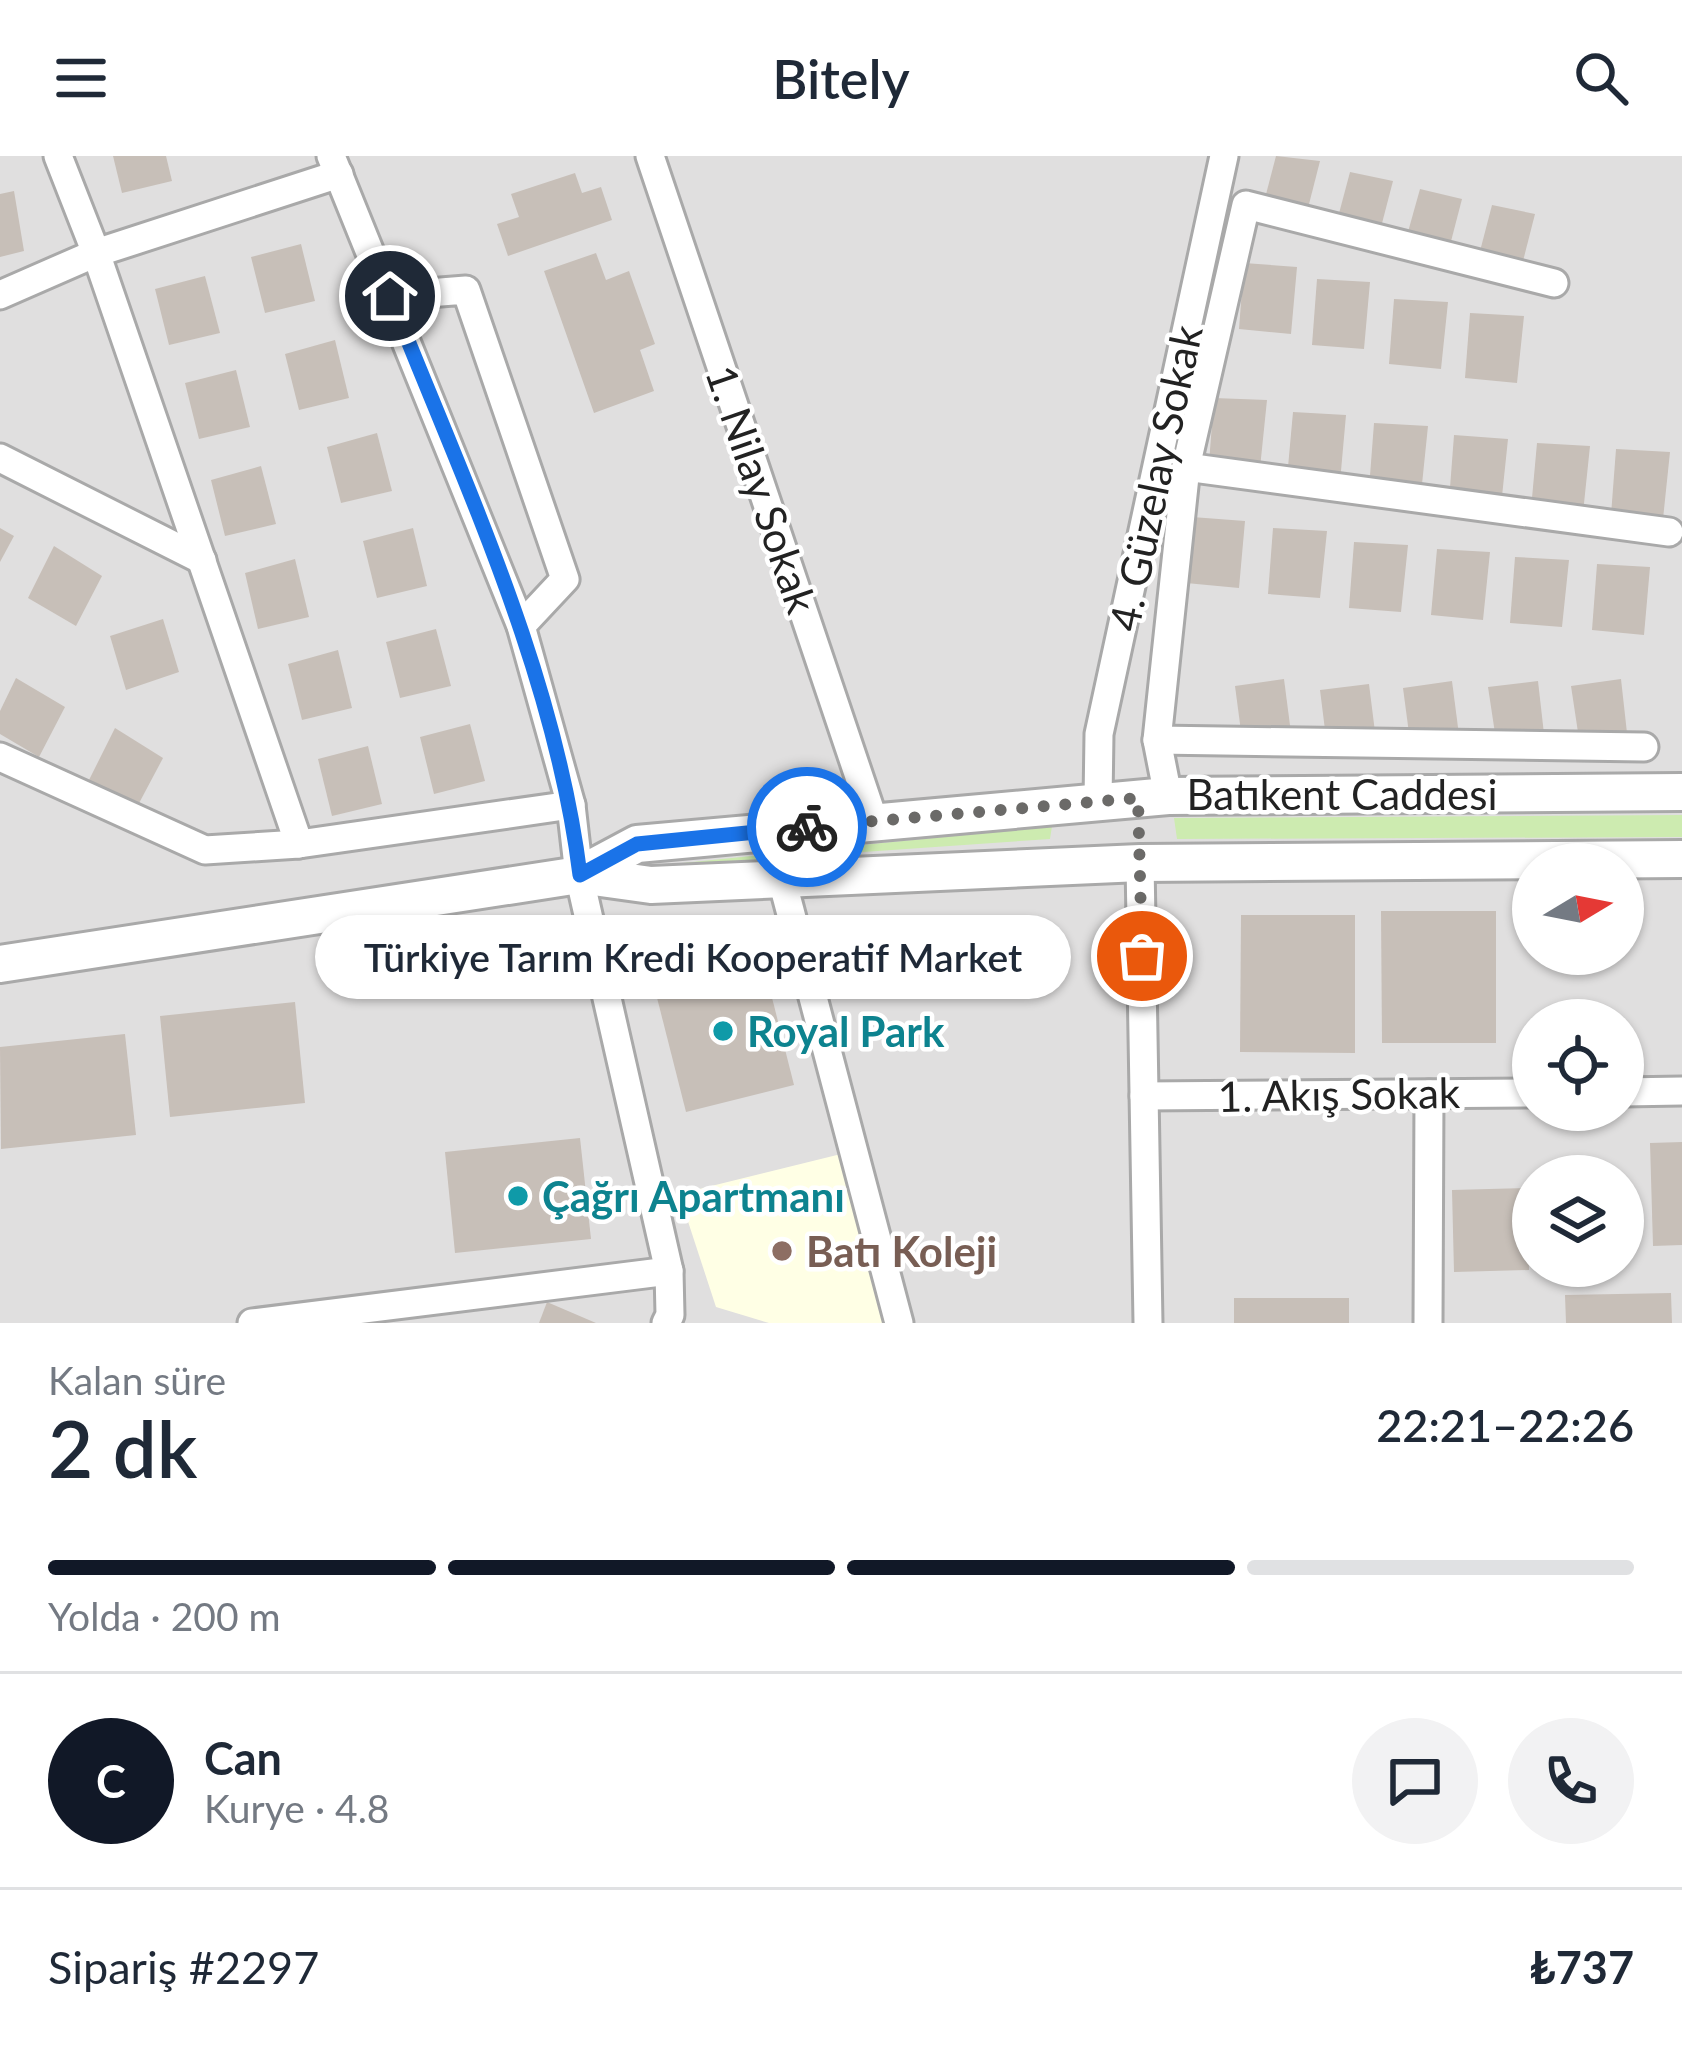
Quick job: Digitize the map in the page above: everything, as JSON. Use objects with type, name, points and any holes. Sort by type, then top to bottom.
[{"type":"street","points":[[58,156],[96,253],[299,844]]},
{"type":"street","name":"1. Nilay Sokak","points":[[650,156],[874,821]]},
{"type":"street","name":"4. Güzelay Sokak","points":[[1098,801],[1099,734],[1224,156]]},
{"type":"street","points":[[0,296],[96,253],[335,165],[520,626],[571,805],[580,875],[669,1271],[675,1320]]},
{"type":"street","points":[[1148,1323],[1140,863],[1153,797],[1186,466],[1246,205],[1555,283]]},
{"type":"street","points":[[390,296],[466,290],[565,579],[520,626]]},
{"type":"street","points":[[0,458],[202,560]]},
{"type":"street","points":[[1186,466],[1669,532]]},
{"type":"street","points":[[1157,740],[1644,747]]},
{"type":"street","points":[[0,757],[206,850],[299,844],[571,805]]},
{"type":"street","name":"Batıkent Caddesi","points":[[580,875],[637,844],[1098,801],[1682,792]]},
{"type":"street","name":"Batıkent Caddesi","points":[[0,964],[580,875],[650,885],[1140,863],[1682,860]]},
{"type":"street","points":[[782,880],[899,1323]]},
{"type":"street","points":[[1644,1092],[1682,1091]]},
{"type":"street","name":"1. Akış Sokak","points":[[1144,1096],[1512,1093]]},
{"type":"street","points":[[1428,1323],[1429,1094]]},
{"type":"street","points":[[252,1323],[669,1271]]},
{"type":"shaded area","points":[[0,156],[1682,156],[1682,1323],[0,1323]]},
{"type":"shaded area","name":"Batı Koleji","points":[[841,1154],[886,1323],[769,1323],[716,1307],[679,1194]]},
{"type":"green space","points":[[1682,815],[1682,837],[1177,839],[1174,818]]},
{"type":"green space","points":[[1052,826],[1050,839],[633,868]]},
{"type":"building","points":[[113,156],[166,156],[172,181],[122,193]]},
{"type":"building","points":[[1276,156],[1320,161],[1307,212],[1264,202]]},
{"type":"building","points":[[1350,172],[1393,181],[1380,231],[1337,221]]},
{"type":"building","points":[[575,173],[582,193],[601,187],[612,220],[508,256],[497,224],[519,217],[511,194]]},
{"type":"building","points":[[1420,189],[1462,199],[1449,249],[1406,239]]},
{"type":"building","points":[[14,191],[24,251],[0,257],[0,194]]},
{"type":"building","points":[[1492,205],[1535,214],[1522,265],[1479,255]]},
{"type":"building","points":[[301,244],[315,301],[265,313],[251,257]]},
{"type":"building","points":[[596,253],[606,280],[629,271],[655,344],[640,350],[654,391],[594,413],[544,271]]},
{"type":"building","points":[[1244,263],[1297,267],[1291,334],[1239,329]]},
{"type":"building","points":[[205,276],[220,333],[169,345],[155,289]]},
{"type":"building","points":[[1317,279],[1370,282],[1364,349],[1312,345]]},
{"type":"building","points":[[1394,299],[1448,302],[1441,369],[1389,364]]},
{"type":"building","points":[[1470,313],[1524,316],[1517,383],[1465,378]]},
{"type":"building","points":[[335,340],[349,398],[299,410],[285,354]]},
{"type":"building","points":[[236,370],[250,427],[199,439],[185,383]]},
{"type":"building","points":[[1214,398],[1267,400],[1260,468],[1209,463]]},
{"type":"building","points":[[1293,412],[1346,415],[1340,482],[1287,478]]},
{"type":"building","points":[[1374,423],[1428,426],[1421,494],[1369,489]]},
{"type":"building","points":[[377,433],[392,491],[341,503],[327,447]]},
{"type":"building","points":[[1454,435],[1508,439],[1501,506],[1449,501]]},
{"type":"building","points":[[1537,443],[1590,446],[1583,513],[1531,509]]},
{"type":"building","points":[[1616,449],[1670,452],[1663,519],[1611,515]]},
{"type":"building","points":[[261,466],[276,524],[225,536],[211,480]]},
{"type":"building","points":[[1192,517],[1245,521],[1239,588],[1186,583]]},
{"type":"building","points":[[0,528],[14,536],[0,562]]},
{"type":"building","points":[[413,528],[427,586],[377,598],[363,541]]},
{"type":"building","points":[[1273,528],[1327,531],[1320,598],[1268,594]]},
{"type":"building","points":[[1354,542],[1408,545],[1401,612],[1349,608]]},
{"type":"building","points":[[54,546],[102,576],[76,626],[28,598]]},
{"type":"building","points":[[1437,549],[1490,552],[1483,620],[1431,615]]},
{"type":"building","points":[[1515,557],[1569,560],[1562,627],[1510,623]]},
{"type":"building","points":[[295,559],[309,617],[258,629],[245,573]]},
{"type":"building","points":[[1597,564],[1650,567],[1644,635],[1592,630]]},
{"type":"building","points":[[163,619],[179,672],[126,690],[110,636]]},
{"type":"building","points":[[436,629],[451,686],[400,698],[386,642]]},
{"type":"building","points":[[338,650],[352,708],[302,720],[288,664]]},
{"type":"building","points":[[16,678],[65,707],[39,757],[0,734],[0,711]]},
{"type":"building","points":[[1284,679],[1291,733],[1242,739],[1235,686]]},
{"type":"building","points":[[1621,679],[1627,733],[1579,739],[1571,686]]},
{"type":"building","points":[[1452,681],[1459,735],[1410,741],[1403,688]]},
{"type":"building","points":[[1538,681],[1544,734],[1496,740],[1488,687]]},
{"type":"building","points":[[1369,684],[1375,732],[1326,738],[1320,690]]},
{"type":"building","points":[[470,724],[485,781],[434,794],[420,737]]},
{"type":"building","points":[[115,728],[163,758],[137,807],[89,780]]},
{"type":"building","points":[[368,746],[382,804],[332,816],[318,759]]},
{"type":"building","points":[[1381,911],[1496,911],[1496,1043],[1382,1043]]},
{"type":"building","points":[[1241,915],[1355,915],[1355,1053],[1240,1052]]},
{"type":"building","name":"Royal Park","points":[[760,950],[794,1085],[686,1112],[652,978]]},
{"type":"building","points":[[295,1002],[305,1103],[170,1117],[160,1016]]},
{"type":"building","points":[[125,1034],[136,1135],[1,1149],[0,1047]]},
{"type":"building","name":"Çağrı Apartmanı","points":[[580,1138],[591,1239],[455,1253],[445,1152]]},
{"type":"building","points":[[1682,1142],[1682,1245],[1653,1246],[1650,1143]]},
{"type":"building","points":[[1512,1188],[1512,1270],[1454,1272],[1452,1190]]},
{"type":"building","points":[[1671,1293],[1672,1323],[1566,1323],[1565,1295]]},
{"type":"building","points":[[1234,1298],[1349,1298],[1349,1323],[1234,1323]]},
{"type":"building","points":[[547,1302],[596,1323],[539,1323]]},
{"type":"way so far","points":[[807,827],[1138,798],[1142,956]]},
{"type":"place","name":"Türkiye Tarım Kredi Kooperatif Market","points":[[1142,956]]},
{"type":"place","name":"Royal Park","points":[[723,1031]]},
{"type":"place","name":"Çağrı Apartmanı","points":[[518,1196]]},
{"type":"place","name":"Batı Koleji","points":[[782,1251]]},
{"type":"route","points":[[390,296],[520,626],[571,805],[580,875],[637,844],[807,827]]}]
